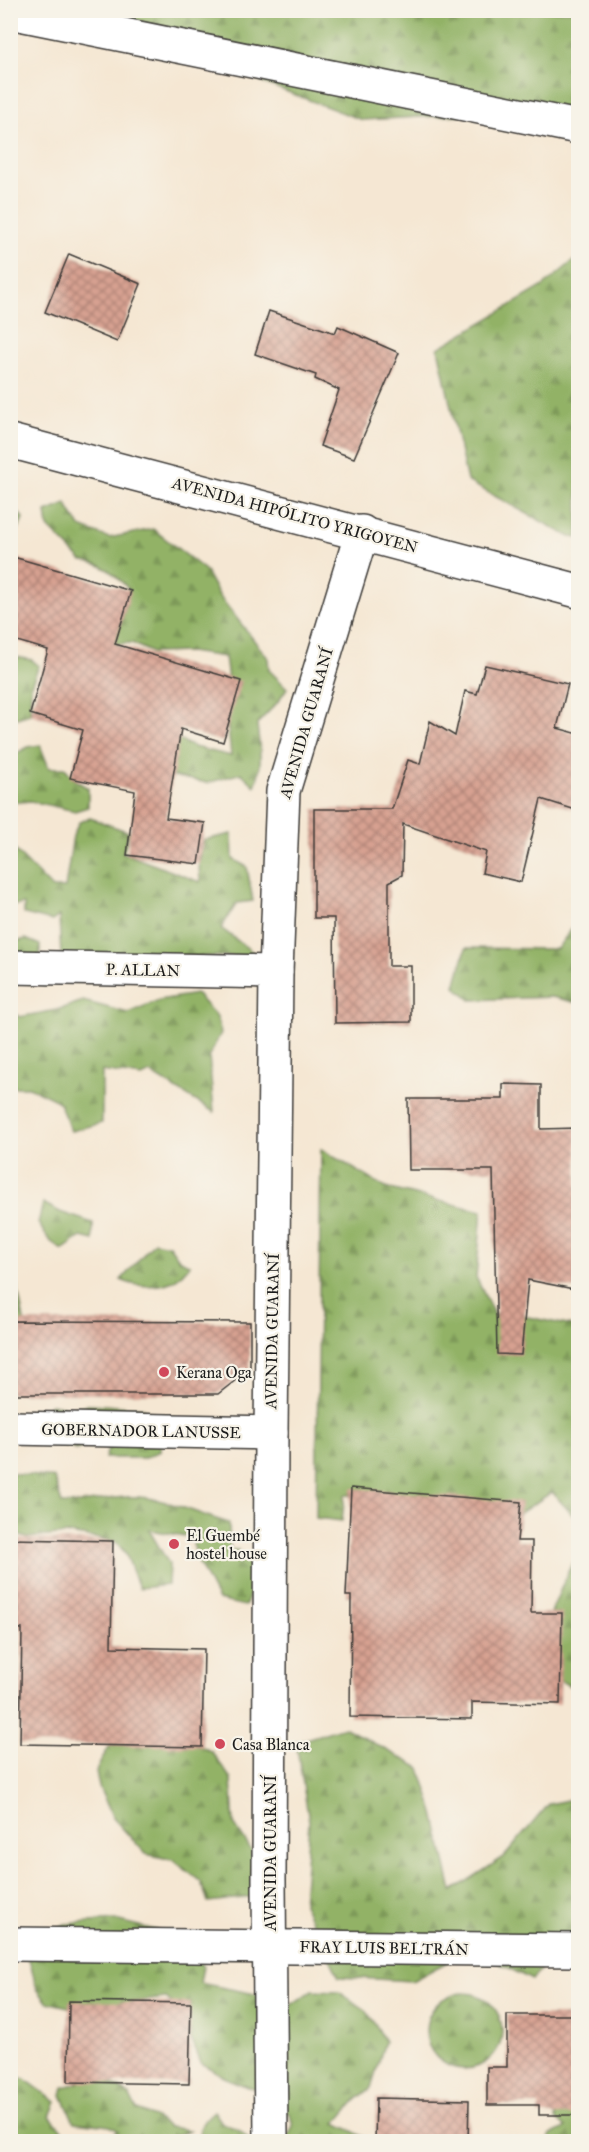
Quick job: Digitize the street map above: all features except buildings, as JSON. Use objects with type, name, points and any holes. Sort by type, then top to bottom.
[{"type":"main road","points":[[10,12],[579,127]]},
{"type":"main road","name":"AVENIDA HIPÓLITO YRIGOYEN","points":[[10,441],[579,591]]},
{"type":"main road","name":"AVENIDA GUARANÍ","points":[[271,2142],[271,1433],[276,972],[283,791],[362,532]]},
{"type":"main road","name":"P. ALLAN","points":[[10,967],[276,972]]},
{"type":"main road","name":"GOBERNADOR LANUSSE","points":[[10,1428],[271,1433]]},
{"type":"main road","name":"FRAY LUIS BELTRÁN","points":[[10,1944],[579,1950]]},
{"type":"green space","points":[[59,11],[578,11],[578,137],[555,110],[362,120],[83,15]]},
{"type":"green space","points":[[578,257],[578,538],[570,537],[467,481],[438,348],[542,287]]},
{"type":"green space","points":[[11,504],[23,518],[19,528],[11,525]]},
{"type":"green space","points":[[66,504],[80,527],[109,538],[153,529],[205,570],[220,597],[268,658],[269,670],[287,688],[277,703],[257,724],[260,762],[255,786],[241,773],[208,783],[171,776],[160,731],[194,747],[231,756],[225,657],[189,652],[152,653],[132,643],[115,644],[130,591],[109,570],[82,561],[48,527],[46,512]]},
{"type":"green space","points":[[11,656],[32,660],[39,666],[31,685],[30,714],[17,718],[11,717]]},
{"type":"green space","points":[[10,742],[15,754],[28,747],[40,745],[49,768],[65,768],[76,781],[88,788],[88,807],[75,811],[30,801],[11,803]]},
{"type":"green space","points":[[90,818],[129,832],[123,853],[200,882],[199,864],[204,840],[232,834],[233,859],[247,867],[253,901],[237,903],[221,928],[258,956],[61,958],[59,916],[52,921],[24,914],[24,904],[11,906],[10,845],[52,888],[65,888],[73,836],[79,822]]},
{"type":"green space","points":[[578,920],[578,1003],[552,997],[471,1000],[455,986],[466,948],[557,949]]},
{"type":"green space","points":[[26,939],[40,945],[40,959],[56,975],[45,986],[36,981],[11,978],[11,943]]},
{"type":"green space","points":[[196,994],[217,1017],[221,1033],[209,1056],[214,1112],[150,1073],[142,1077],[102,1071],[102,1123],[71,1131],[58,1101],[29,1087],[11,1087],[11,1009],[19,1017],[57,1010],[83,1001],[128,1013],[159,1000]]},
{"type":"green space","points":[[321,1149],[386,1188],[482,1211],[476,1277],[499,1325],[523,1316],[578,1327],[578,1521],[552,1492],[514,1517],[493,1502],[345,1495],[342,1521],[316,1518]]},
{"type":"green space","points":[[43,1203],[60,1212],[93,1223],[93,1240],[81,1237],[62,1250],[49,1240],[38,1223]]},
{"type":"green space","points":[[154,1242],[169,1245],[179,1259],[190,1265],[175,1280],[160,1285],[140,1285],[121,1280]]},
{"type":"green space","points":[[10,1278],[17,1286],[26,1330],[11,1331]]},
{"type":"green space","points":[[51,1404],[71,1408],[91,1404],[143,1408],[162,1425],[164,1431],[160,1451],[145,1458],[105,1458],[108,1449],[97,1441],[76,1450],[36,1422],[43,1410]]},
{"type":"green space","points":[[11,1473],[54,1478],[62,1504],[139,1497],[165,1502],[229,1523],[230,1550],[238,1550],[258,1575],[245,1606],[218,1600],[199,1564],[191,1537],[149,1530],[169,1564],[168,1585],[139,1588],[126,1554],[115,1541],[68,1534],[27,1538],[11,1533]]},
{"type":"green space","points":[[578,1562],[577,1690],[533,1666],[553,1607],[572,1563]]},
{"type":"green space","points":[[344,1727],[420,1768],[434,1813],[452,1891],[504,1857],[549,1804],[578,1798],[578,1948],[556,1950],[532,1980],[471,1949],[412,1981],[339,1977],[303,1904],[309,1821],[296,1742]]},
{"type":"green space","points":[[194,1742],[212,1752],[231,1779],[234,1824],[252,1851],[251,1897],[208,1902],[201,1882],[173,1860],[146,1854],[113,1818],[99,1787],[96,1771],[109,1746]]},
{"type":"green space","points":[[115,1920],[179,1936],[203,1966],[200,1983],[255,1994],[283,2010],[312,1991],[339,1992],[366,2010],[385,2041],[371,2088],[355,2101],[336,2123],[372,2141],[285,2141],[293,2127],[290,2114],[260,2089],[228,2079],[201,2063],[179,2009],[166,1998],[77,2009],[47,2002],[37,1989],[28,1956],[44,1935],[65,1924]]},
{"type":"green space","points":[[457,1993],[471,1993],[485,1999],[496,2010],[502,2024],[499,2046],[491,2058],[471,2069],[457,2069],[443,2063],[432,2052],[426,2038],[426,2024],[432,2010],[443,1999]]},
{"type":"green space","points":[[95,2074],[129,2094],[137,2110],[169,2127],[189,2130],[168,2139],[152,2141],[99,2141],[119,2131],[110,2126],[74,2122],[62,2095],[64,2087]]},
{"type":"green space","points":[[11,2076],[25,2079],[56,2102],[50,2116],[62,2130],[56,2139],[11,2141]]},
{"type":"green space","points":[[578,2081],[578,2141],[548,2142],[551,2134],[566,2128],[556,2119],[559,2100]]},
{"type":"green space","points":[[214,2111],[222,2123],[239,2130],[251,2141],[201,2141],[202,2124]]},
{"type":"place","name":"Kerana Oga","points":[[164,1372]]},
{"type":"place","name":"El Guembé hostel house","points":[[174,1544]]},
{"type":"place","name":"Casa Blanca","points":[[220,1744]]}]
